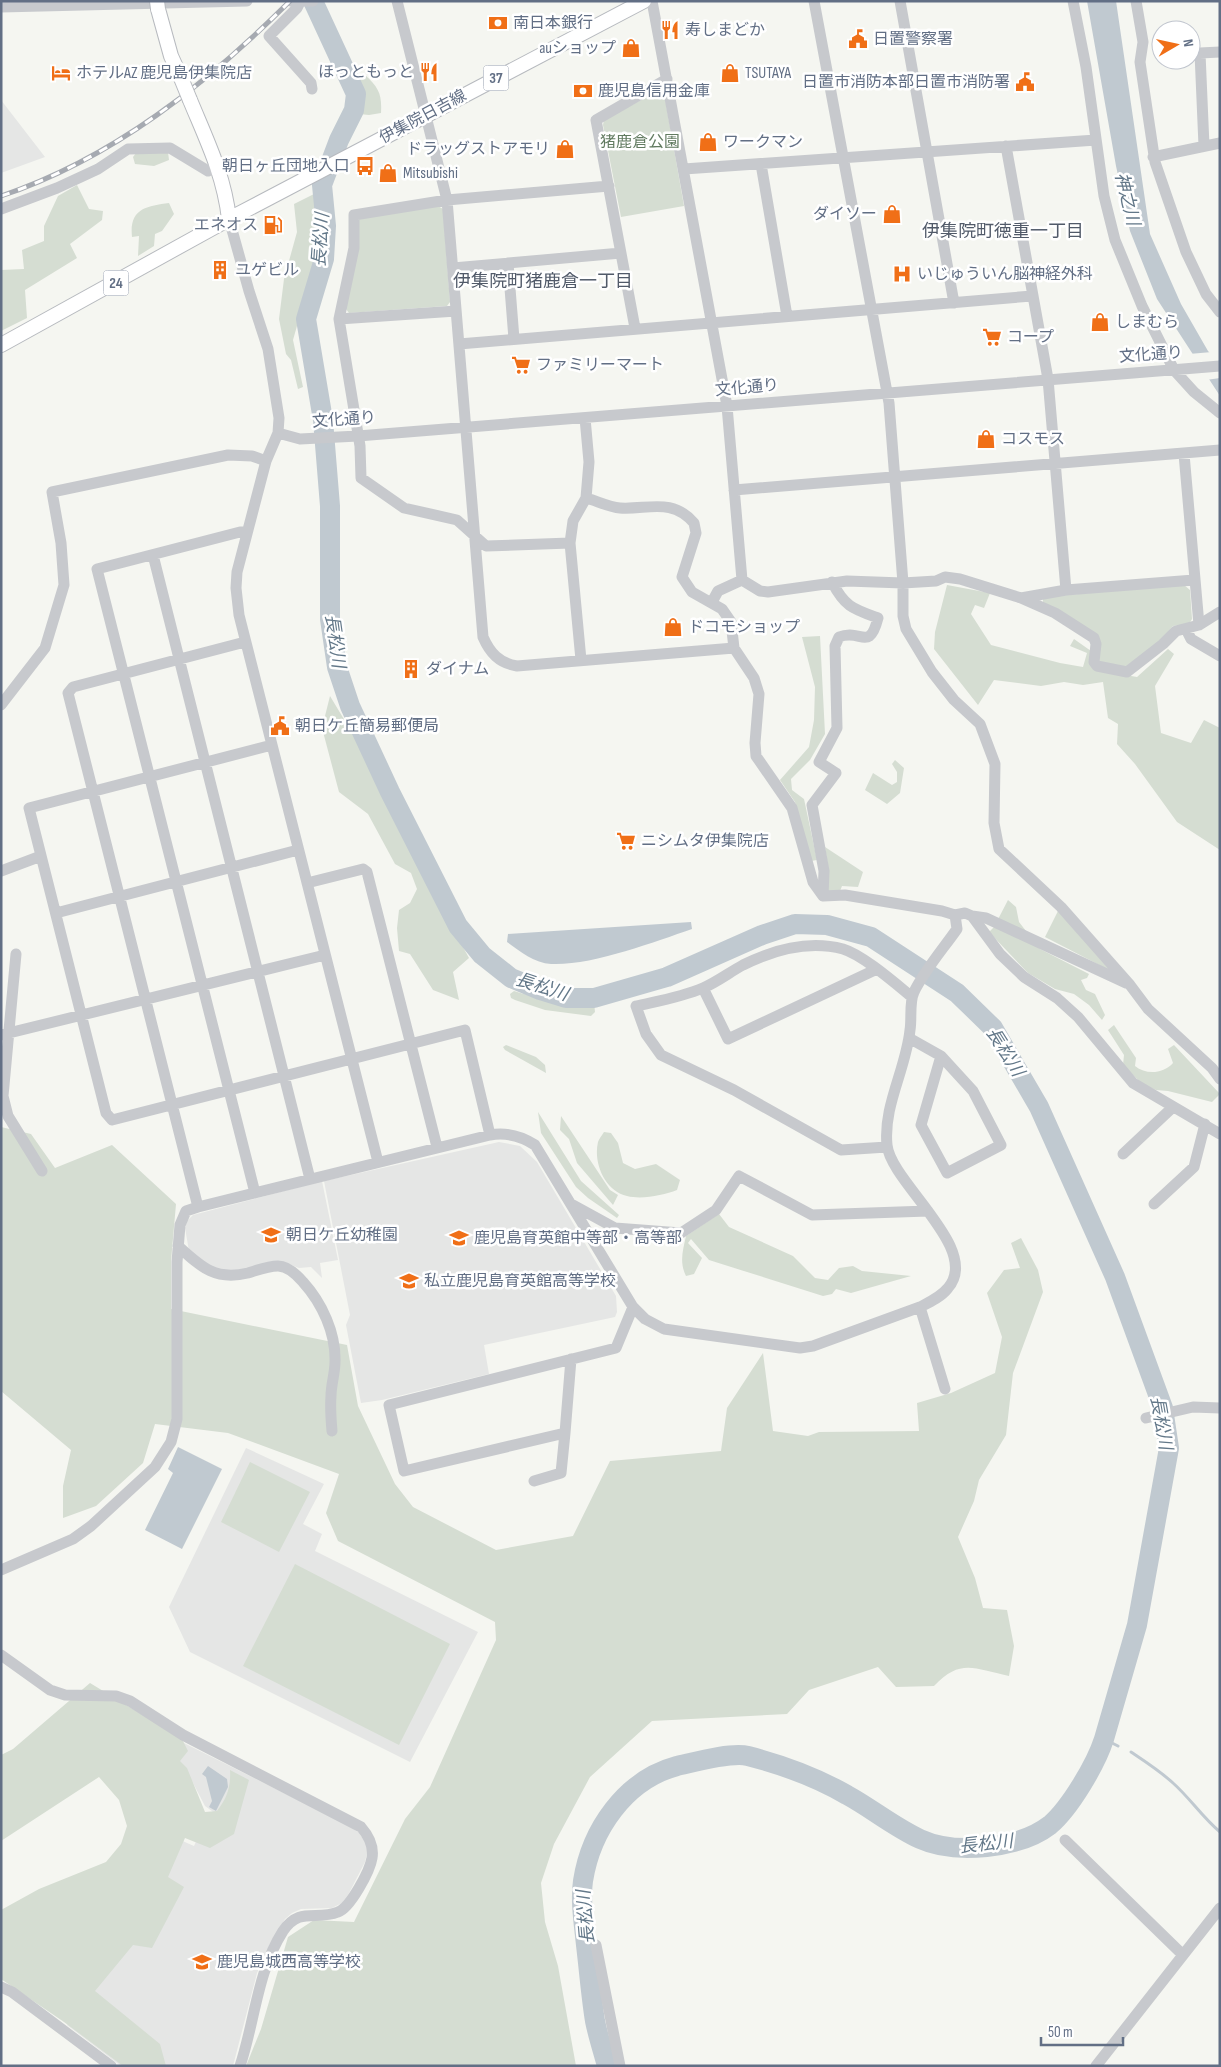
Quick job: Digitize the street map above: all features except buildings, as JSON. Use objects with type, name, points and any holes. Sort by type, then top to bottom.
[{"type":"main road","name":"伊集院日吉線","points":[[229,219],[644,1]]},
{"type":"main road","points":[[158,5],[171,56],[218,166],[224,187],[229,219]]},
{"type":"main road","name":"24","points":[[1,345],[229,219]]},
{"type":"street","points":[[1,7],[248,1]]},
{"type":"street","points":[[291,1],[313,1]]},
{"type":"street","points":[[397,1],[447,200],[483,637],[488,649],[498,660],[516,666],[734,648]]},
{"type":"street","points":[[652,1],[713,322],[727,406],[742,580]]},
{"type":"street","points":[[814,1],[888,392],[903,583],[903,616],[906,629],[932,672],[954,700],[980,724],[995,764],[994,823],[999,849],[1061,907],[1130,985],[1148,1009],[1216,1069],[1220,1078]]},
{"type":"street","points":[[900,1],[954,303]]},
{"type":"street","points":[[1073,1],[1086,67],[1104,196],[1115,240],[1142,306],[1174,370],[1194,392],[1220,413]]},
{"type":"street","points":[[1136,1],[1143,42],[1140,62],[1153,157],[1164,194],[1186,252],[1206,294],[1220,312]]},
{"type":"street","points":[[302,2],[269,36],[311,83],[312,89]]},
{"type":"street","points":[[1204,146],[1200,53],[1220,52]]},
{"type":"street","points":[[634,328],[596,120],[667,79]]},
{"type":"street","points":[[684,169],[1096,140]]},
{"type":"street","points":[[1153,157],[1220,143]]},
{"type":"street","points":[[1006,146],[1048,379],[1066,590]]},
{"type":"street","points":[[1,209],[57,188],[98,169],[128,149],[170,148],[208,171],[218,166]]},
{"type":"street","points":[[761,164],[787,316]]},
{"type":"street","points":[[570,543],[486,546],[457,520],[404,508],[361,478],[362,464],[356,436],[339,319],[354,248],[354,215],[447,200],[609,186]]},
{"type":"street","points":[[229,219],[268,349],[278,399],[279,418],[278,434],[266,461],[237,572],[236,588],[239,615],[378,1162]]},
{"type":"street","points":[[453,268],[621,253]]},
{"type":"street","points":[[508,263],[514,339]]},
{"type":"street","points":[[459,344],[1032,296]]},
{"type":"street","points":[[339,319],[456,311]]},
{"type":"street","name":"文化通り","points":[[278,434],[300,439],[356,436],[1220,366]]},
{"type":"street","points":[[581,660],[570,543],[573,521],[586,498],[588,462],[585,418]]},
{"type":"street","points":[[734,490],[1220,450]]},
{"type":"street","points":[[1184,454],[1199,625]]},
{"type":"street","points":[[1,706],[46,648],[64,584],[61,543],[52,492],[228,455],[252,456],[266,461]]},
{"type":"street","points":[[586,498],[618,508],[660,506],[680,512],[694,522],[696,533],[682,578],[692,592],[712,602],[727,613],[731,622],[734,648],[754,678],[759,694],[755,743],[756,756],[792,808],[813,882],[823,896]]},
{"type":"street","points":[[247,532],[97,570],[255,1193]]},
{"type":"street","points":[[153,555],[310,1179]]},
{"type":"street","points":[[742,580],[760,590],[768,592],[846,581],[903,583],[936,580],[946,577],[960,579],[1021,598],[1055,613],[1094,638],[1096,644],[1094,662],[1097,666],[1128,672],[1176,631],[1199,625],[1220,612]]},
{"type":"street","points":[[712,602],[718,591],[742,580]]},
{"type":"street","points":[[1021,598],[1066,590],[1194,580]]},
{"type":"street","points":[[823,896],[824,871],[812,805],[836,773],[819,762],[837,728],[835,646],[839,637],[845,635],[864,638],[870,636],[874,632],[878,618],[856,610],[841,599],[832,582]]},
{"type":"street","points":[[1186,629],[1191,639],[1220,656]]},
{"type":"street","points":[[198,1207],[68,693],[73,686],[245,642]]},
{"type":"street","points":[[272,745],[29,808],[106,1113],[112,1120],[465,1030],[490,1134]]},
{"type":"street","points":[[56,913],[298,850]]},
{"type":"street","points":[[1,870],[42,856]]},
{"type":"street","points":[[307,883],[363,869],[367,872],[437,1148]]},
{"type":"street","points":[[823,896],[845,895],[942,911],[955,916],[965,913],[986,918],[1130,985]]},
{"type":"street","points":[[1,1570],[73,1539],[85,1531],[155,1467],[165,1454],[171,1442],[177,1419],[178,1246],[180,1225],[186,1211],[198,1207],[490,1134],[511,1135],[524,1138],[535,1145],[633,1308],[645,1319],[664,1329],[800,1348],[813,1346],[920,1307],[937,1298],[950,1287],[955,1275],[953,1252],[948,1240],[898,1169],[887,1147],[887,1121],[909,1038],[913,994],[957,929],[955,916]]},
{"type":"street","points":[[972,916],[1000,954],[1024,977],[1057,998],[1078,1017],[1133,1083],[1220,1134]]},
{"type":"street","points":[[887,1147],[842,1150],[734,1090],[661,1055],[646,1034],[636,1006],[703,988],[744,965],[771,953],[801,946],[844,949],[913,994]]},
{"type":"street","points":[[16,954],[5,1034],[3,1096],[8,1116],[42,1171]]},
{"type":"street","points":[[5,1034],[325,955]]},
{"type":"street","points":[[703,988],[728,1039],[877,969]]},
{"type":"street","points":[[909,1038],[941,1056],[973,1092],[1001,1145],[948,1174],[921,1125],[941,1056]]},
{"type":"street","points":[[1123,1154],[1173,1108]]},
{"type":"street","points":[[1154,1204],[1194,1167],[1205,1124]]},
{"type":"street","points":[[571,1204],[614,1228],[681,1233],[716,1210],[739,1176],[812,1215],[928,1211]]},
{"type":"street","points":[[178,1246],[205,1270],[222,1276],[283,1266],[298,1276],[309,1289],[319,1303],[328,1323],[333,1343],[335,1362],[330,1395],[332,1431]]},
{"type":"street","points":[[920,1307],[945,1389]]},
{"type":"street","points":[[566,1433],[404,1471],[389,1405],[616,1348],[633,1308]]},
{"type":"street","points":[[534,1481],[561,1473],[572,1360]]},
{"type":"street","points":[[1150,1417],[1188,1408],[1220,1408]]},
{"type":"street","points":[[1,1655],[50,1690],[65,1695],[116,1696],[130,1701],[183,1735],[361,1827],[370,1840],[372,1858],[350,1903],[337,1913],[303,1915],[296,1918],[282,1932],[266,1964],[247,2045],[240,2066]]},
{"type":"street","points":[[1065,1840],[1183,1955]]},
{"type":"street","points":[[1096,2066],[1220,1908]]},
{"type":"street","points":[[596,1945],[620,2066]]},
{"type":"street","points":[[1,1987],[12,1992],[112,2066]]},
{"type":"shaded area","points":[[1,100],[45,157],[1,173]]},
{"type":"shaded area","name":"鹿児島育英館中等部・高等部","points":[[499,1142],[520,1146],[537,1162],[616,1296],[617,1312],[615,1317],[484,1345],[489,1374],[382,1400],[361,1403],[346,1325],[350,1315],[324,1181]]},
{"type":"shaded area","points":[[322,1181],[338,1260],[320,1263],[322,1278],[311,1267],[299,1268],[281,1261],[239,1272],[209,1268],[189,1251],[185,1228],[187,1221],[193,1215]]},
{"type":"shaded area","points":[[246,1448],[324,1484],[303,1524],[322,1534],[315,1551],[478,1632],[410,1762],[190,1652],[169,1607]]},
{"type":"shaded area","points":[[182,1742],[350,1826],[359,1833],[366,1843],[367,1853],[365,1862],[342,1903],[332,1908],[301,1909],[285,1919],[270,1944],[257,1973],[233,2066],[121,2066],[67,2025],[106,1971],[178,1839],[194,1846],[200,1833],[216,1814],[205,1806],[192,1781],[179,1777],[172,1760]]},
{"type":"green space","points":[[365,75],[379,92],[381,113],[359,114],[363,97],[355,76]]},
{"type":"green space","name":"猪鹿倉公園","points":[[658,91],[664,93],[684,206],[621,217],[603,125],[604,120]]},
{"type":"green space","points":[[168,152],[169,160],[154,166],[135,164],[133,157],[136,153]]},
{"type":"green space","points":[[77,185],[89,209],[103,211],[102,220],[70,244],[77,258],[25,290],[27,318],[1,331],[1,270],[24,269],[22,250],[44,241],[44,226],[58,196]]},
{"type":"green space","points":[[318,192],[318,231],[314,266],[293,340],[303,387],[298,389],[291,360],[286,354],[279,319],[284,279],[297,232],[294,204]]},
{"type":"green space","points":[[169,203],[174,214],[162,231],[155,234],[154,246],[138,256],[139,236],[132,237],[133,220],[136,215],[146,208]]},
{"type":"green space","points":[[438,206],[443,209],[450,302],[447,306],[349,313],[346,309],[357,222],[360,218]]},
{"type":"green space","points":[[947,585],[990,593],[984,608],[975,605],[971,614],[991,645],[1083,667],[1087,653],[1070,646],[1074,639],[1091,651],[1097,670],[1137,677],[1168,649],[1174,654],[1155,686],[1161,733],[1191,743],[1204,720],[1220,728],[1220,850],[1177,822],[1135,764],[1117,744],[1118,724],[1108,718],[1103,682],[1083,685],[1064,682],[1041,686],[994,680],[978,705],[934,649],[935,632]]},
{"type":"green space","points":[[1184,585],[1190,590],[1192,619],[1189,624],[1173,626],[1160,641],[1124,668],[1100,663],[1100,642],[1043,603],[1043,597]]},
{"type":"green space","points":[[820,636],[825,734],[810,760],[791,779],[792,790],[804,799],[817,860],[811,861],[795,802],[780,780],[809,747],[814,720],[815,687],[802,637]]},
{"type":"green space","points":[[330,696],[357,741],[391,806],[427,882],[469,958],[453,972],[459,1000],[433,990],[410,954],[399,951],[397,928],[399,910],[410,903],[417,889],[411,873],[395,864],[368,814],[339,792],[322,728]]},
{"type":"green space","points":[[895,760],[904,768],[900,793],[887,804],[865,790],[873,773],[892,785],[897,782],[897,772],[892,764]]},
{"type":"green space","points":[[825,847],[863,872],[858,887],[842,886],[840,891],[827,892],[829,872]]},
{"type":"green space","points":[[1008,900],[1016,907],[1019,922],[1040,949],[1089,974],[1087,978],[1081,980],[1086,990],[1095,994],[1105,1015],[1102,1020],[1089,1005],[1074,994],[1055,989],[1028,973],[989,932],[994,927]]},
{"type":"green space","points":[[1058,911],[1113,972],[1045,937]]},
{"type":"green space","points":[[514,991],[553,1001],[573,1003],[594,1002],[595,1012],[591,1016],[545,1010],[511,998],[510,994]]},
{"type":"green space","points":[[1114,1025],[1136,1058],[1135,1066],[1139,1069],[1154,1072],[1169,1067],[1173,1063],[1168,1049],[1174,1045],[1220,1094],[1212,1102],[1168,1091],[1156,1090],[1142,1084],[1123,1065],[1124,1055],[1108,1030]]},
{"type":"green space","points":[[506,1045],[536,1057],[545,1065],[546,1073],[505,1050],[503,1047]]},
{"type":"green space","points":[[538,1112],[581,1181],[619,1215],[617,1218],[588,1198],[576,1187],[541,1133]]},
{"type":"green space","points":[[561,1116],[610,1190],[618,1195],[613,1205],[577,1163],[569,1139],[560,1130]]},
{"type":"green space","points":[[1,1127],[31,1134],[55,1168],[112,1145],[176,1204],[171,1261],[171,1309],[347,1345],[358,1406],[395,1484],[413,1507],[496,1550],[573,1536],[610,1461],[721,1451],[727,1408],[763,1353],[773,1431],[808,1436],[819,1432],[919,1431],[917,1403],[951,1393],[995,1373],[1002,1337],[987,1293],[1004,1270],[1020,1268],[1011,1243],[1021,1238],[1038,1270],[1043,1292],[1013,1373],[1006,1435],[979,1480],[974,1501],[958,1537],[975,1578],[983,1608],[1007,1610],[1014,1646],[1009,1676],[968,1668],[952,1672],[934,1686],[896,1687],[878,1667],[809,1690],[787,1714],[652,1721],[590,1777],[554,1844],[541,1883],[545,1922],[558,1966],[576,2066],[246,2066],[261,2029],[288,1937],[314,1920],[354,1922],[405,1819],[430,1787],[496,1640],[495,1622],[338,1541],[326,1513],[339,1474],[228,1433],[155,1424],[143,1463],[96,1506],[63,1518],[63,1486],[71,1450],[1,1391]]},
{"type":"green space","points":[[604,1132],[611,1133],[618,1143],[623,1163],[635,1169],[656,1164],[680,1180],[677,1190],[659,1195],[633,1197],[619,1193],[612,1188],[602,1175],[597,1159],[598,1142]]},
{"type":"green space","points":[[719,1214],[729,1227],[793,1256],[815,1278],[828,1280],[839,1268],[853,1266],[862,1271],[911,1276],[851,1293],[836,1289],[832,1294],[823,1296],[709,1260],[691,1239],[688,1243],[702,1258],[694,1274],[686,1276],[682,1261],[686,1236]]},
{"type":"green space","points":[[250,1462],[310,1492],[279,1552],[221,1522]]},
{"type":"green space","points":[[295,1564],[450,1644],[399,1745],[243,1666]]},
{"type":"green space","points":[[90,1683],[182,1739],[188,1751],[180,1761],[187,1768],[205,1812],[217,1811],[223,1801],[228,1792],[230,1770],[249,1780],[234,1834],[210,1848],[185,1838],[168,1877],[184,1887],[152,1948],[133,1945],[95,1991],[160,2044],[166,2066],[123,2066],[64,2022],[1,1979],[1,1910],[39,1889],[106,1862],[121,1844],[127,1826],[119,1800],[99,1777],[1,1841],[1,1755],[13,1749]]},
{"type":"water","name":"神之川","points":[[1087,1],[1116,1],[1150,234],[1181,304],[1208,351],[1220,364],[1220,396],[1157,299],[1130,231],[1116,166]]},
{"type":"water","points":[[691,922],[692,929],[660,940],[603,957],[567,964],[551,964],[539,961],[527,956],[507,942],[508,934]]},
{"type":"water","points":[[178,1447],[222,1469],[182,1549],[145,1530],[173,1473],[168,1469]]},
{"type":"water","points":[[208,1766],[227,1779],[228,1787],[216,1811],[209,1807],[212,1801],[206,1777],[202,1774]]},
{"type":"pier","points":[[1212,352],[1220,360],[1220,378],[1206,380],[1189,354]]},
{"type":"waterway","name":"長松川","points":[[313,1],[356,94],[354,110],[339,140],[322,185],[326,226],[324,259],[306,319],[323,420],[330,506],[330,619],[337,667],[350,706],[390,792],[458,926],[482,955],[511,978],[566,998],[594,998],[667,977],[762,935],[795,924],[827,925],[871,937],[957,993],[993,1028],[1039,1107],[1115,1277],[1163,1408],[1169,1448],[1137,1625],[1104,1739],[1082,1785],[1066,1808],[1050,1825],[1022,1840],[986,1847],[968,1848],[934,1844],[910,1834],[856,1800],[811,1777],[741,1755],[713,1758],[677,1766],[658,1773],[627,1795],[614,1810],[594,1843],[587,1862],[582,1889],[583,1921],[595,2021],[607,2066]]},
{"type":"waterway","points":[[1104,1739],[1118,1746]]},
{"type":"waterway","points":[[1131,1752],[1173,1783],[1220,1832]]},
{"type":"railway","points":[[1,196],[42,180],[120,140],[192,89],[226,61],[290,1]]},
{"type":"place","name":"南日本銀行","points":[[498,23]]},
{"type":"place","name":"寿しまどか","points":[[670,30]]},
{"type":"place","name":"日置警察署","points":[[858,39]]},
{"type":"place","name":"auショップ","points":[[631,48]]},
{"type":"place","name":"ほっともっと","points":[[429,72]]},
{"type":"place","name":"ホテルAZ 鹿児島伊集院店","points":[[61,73]]},
{"type":"place","name":"TSUTAYA","points":[[730,73]]},
{"type":"place","name":"日置市消防本部日置市消防署","points":[[1025,82]]},
{"type":"place","name":"鹿児島信用金庫","points":[[583,91]]},
{"type":"place","name":"ワークマン","points":[[708,142]]},
{"type":"place","name":"ドラッグストアモリ","points":[[565,149]]},
{"type":"place","name":"朝日ヶ丘団地入口","points":[[365,166]]},
{"type":"place","name":"Mitsubishi","points":[[388,173]]},
{"type":"place","name":"ダイソー","points":[[892,214]]},
{"type":"place","name":"エネオス","points":[[273,225]]},
{"type":"place","name":"ユゲビル","points":[[220,270]]},
{"type":"place","name":"いじゅういん脳神経外科","points":[[902,274]]},
{"type":"place","name":"しまむら","points":[[1100,322]]},
{"type":"place","name":"コープ","points":[[992,337]]},
{"type":"place","name":"ファミリーマート","points":[[521,365]]},
{"type":"place","name":"コスモス","points":[[986,439]]},
{"type":"place","name":"ドコモショップ","points":[[673,627]]},
{"type":"place","name":"ダイナム","points":[[411,669]]},
{"type":"place","name":"朝日ケ丘簡易郵便局","points":[[280,726]]},
{"type":"place","name":"ニシムタ伊集院店","points":[[626,841]]},
{"type":"place","name":"朝日ケ丘幼稚園","points":[[271,1235]]},
{"type":"place","name":"鹿児島育英館中等部・高等部","points":[[459,1238]]},
{"type":"place","name":"私立鹿児島育英館高等学校","points":[[409,1281]]},
{"type":"place","name":"鹿児島城西高等学校","points":[[202,1962]]},
{"type":"district","name":"伊集院町徳重一丁目","points":[[1003,231]]},
{"type":"district","name":"伊集院町猪鹿倉一丁目","points":[[543,281]]}]
